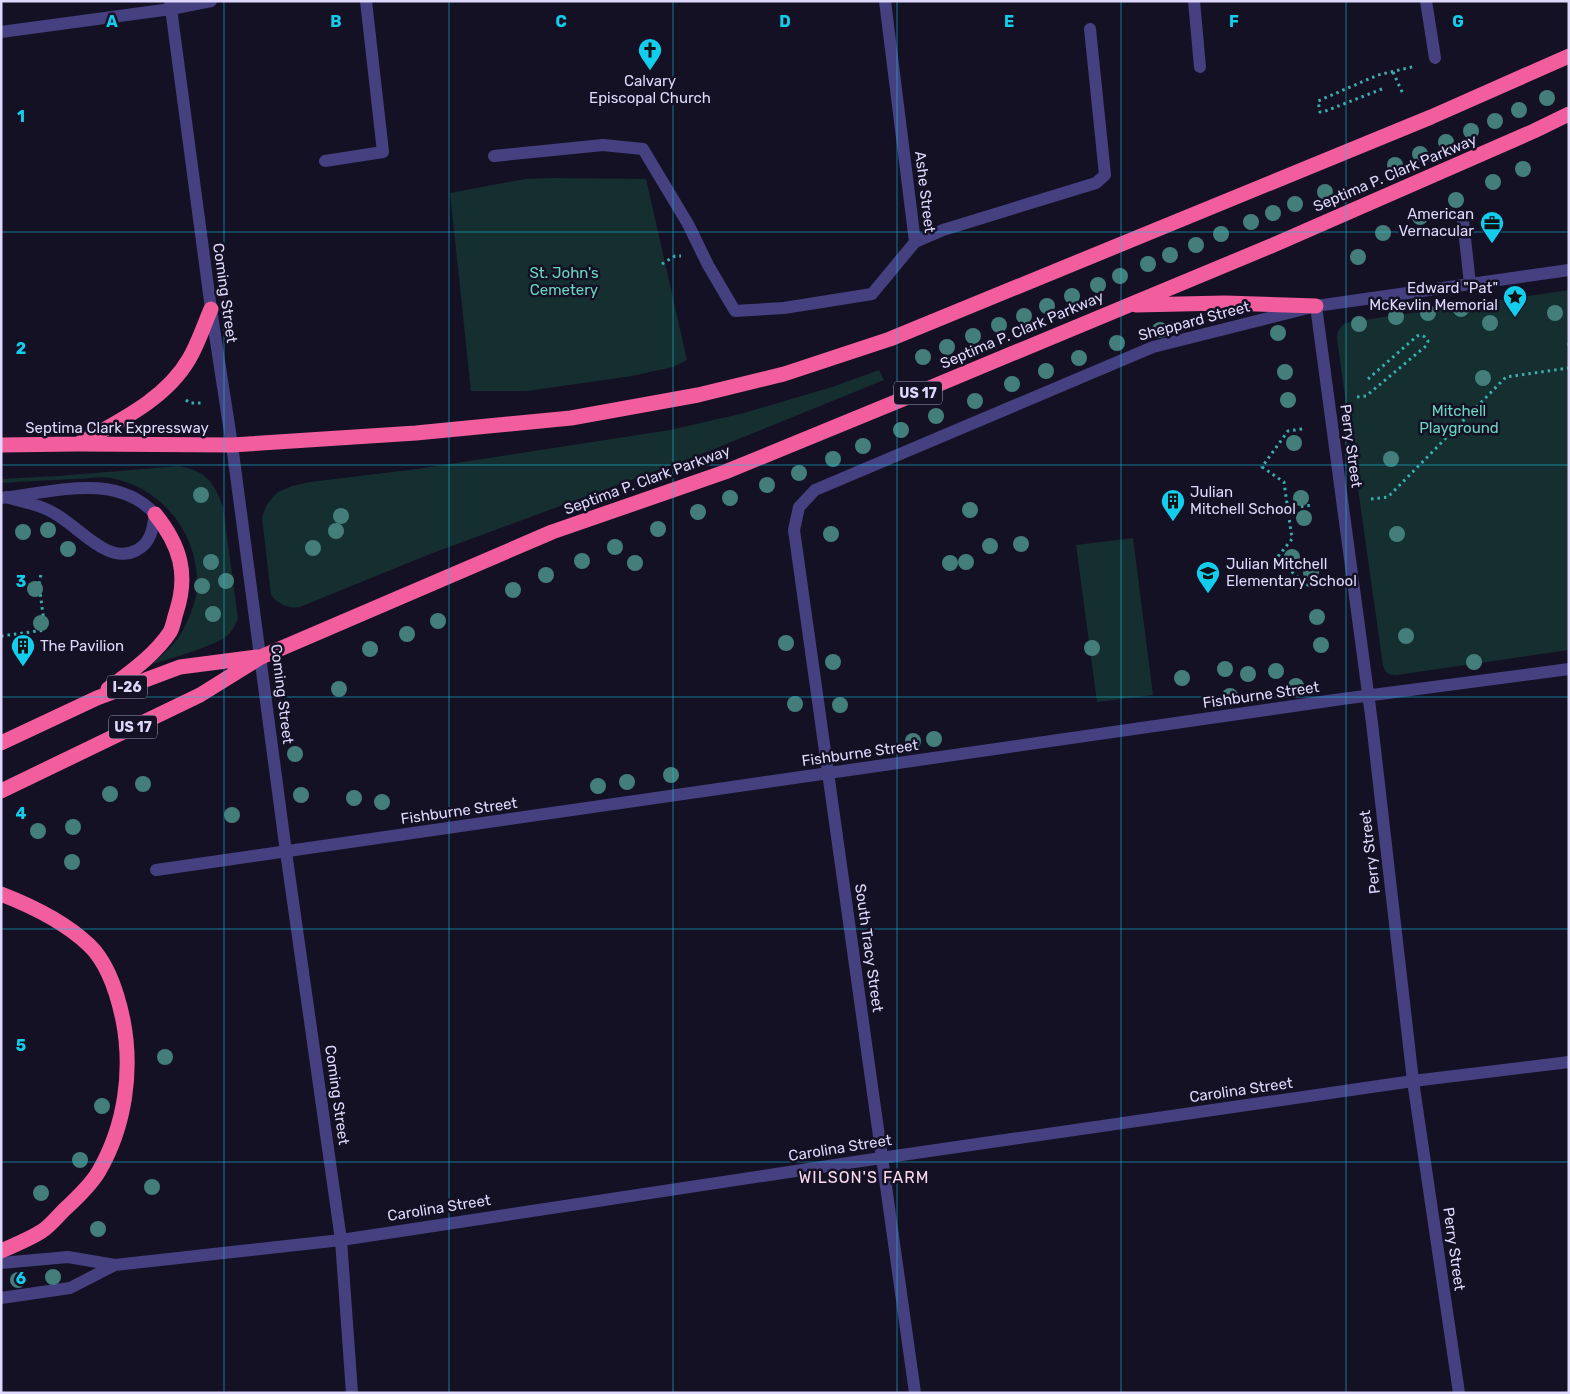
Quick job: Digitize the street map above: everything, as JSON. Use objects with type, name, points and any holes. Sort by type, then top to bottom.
[{"type":"highway","points":[[232,445],[416,433],[571,418],[698,395],[784,374],[890,339],[1431,118],[1569,56]]},
{"type":"highway","name":"Septima P. Clark Parkway","points":[[261,657],[552,532],[725,472],[1280,242],[1569,114]]},
{"type":"highway","points":[[1127,305],[1225,304],[1316,306]]},
{"type":"highway","points":[[78,444],[122,420],[157,395],[176,378],[190,359],[210,309]]},
{"type":"highway","name":"Septima Clark Expressway","points":[[1,445],[232,445]]},
{"type":"highway","points":[[97,698],[144,661],[170,631],[181,597],[182,568],[176,547],[168,530],[154,514]]},
{"type":"highway","name":"I-26","points":[[1,743],[97,698],[180,667],[261,657]]},
{"type":"highway","name":"US 17","points":[[1,791],[200,695],[261,657]]},
{"type":"highway","points":[[1,894],[26,904],[63,925],[90,946],[102,962],[118,997],[126,1037],[127,1079],[123,1111],[112,1144],[98,1172],[73,1202],[42,1231],[1,1251]]},
{"type":"street","points":[[1,32],[171,5],[211,1]]},
{"type":"street","points":[[325,160],[383,152],[366,1]]},
{"type":"street","name":"Ashe Street","points":[[494,156],[602,145],[643,148],[688,224],[708,265],[735,311],[784,308],[872,294],[915,242],[885,1]]},
{"type":"street","points":[[1194,1],[1200,67]]},
{"type":"street","points":[[1426,1],[1435,58]]},
{"type":"street","name":"Coming Street","points":[[171,5],[210,309],[232,445],[286,852],[341,1240],[352,1393]]},
{"type":"street","points":[[915,242],[943,230],[1096,182],[1105,175],[1090,29]]},
{"type":"street","points":[[1464,220],[1470,284]]},
{"type":"street","name":"Sheppard Street","points":[[799,507],[815,490],[1153,347],[1316,306],[1569,270]]},
{"type":"street","name":"Perry Street","points":[[1316,306],[1368,696],[1413,1081],[1459,1393]]},
{"type":"street","points":[[90,487],[106,488],[133,497],[147,506],[154,514],[152,532],[143,547],[129,554],[112,553],[56,514],[40,507],[4,497],[90,487]]},
{"type":"street","name":"South Tracy Street","points":[[799,507],[794,530],[915,1393]]},
{"type":"street","name":"Fishburne Street","points":[[156,870],[1368,696],[1569,669]]},
{"type":"street","name":"Carolina Street","points":[[1,1263],[68,1258],[116,1265],[341,1240],[881,1158],[1413,1081],[1569,1062]]},
{"type":"street","name":"Carolina Street","points":[[1,1298],[70,1288],[116,1265]]},
{"type":"path","points":[[1382,89],[1323,112],[1320,112],[1318,106],[1318,101],[1378,76],[1417,66]]},
{"type":"path","points":[[1393,72],[1403,94]]},
{"type":"path","points":[[1357,397],[1366,396],[1426,346],[1428,341],[1426,337],[1417,336],[1368,380]]},
{"type":"path","points":[[1569,343],[1569,349]]},
{"type":"path","points":[[1372,499],[1388,497],[1506,377],[1569,368]]},
{"type":"path","points":[[183,398],[190,403],[202,403]]},
{"type":"path","points":[[1302,429],[1288,431],[1262,467],[1284,482],[1288,508],[1292,539],[1276,559],[1308,585],[1325,583]]},
{"type":"path","points":[[1288,508],[1313,505]]},
{"type":"path","points":[[1,636],[45,630],[39,584],[41,574]]},
{"type":"green space","name":"St. John's Cemetery","points":[[525,179],[646,179],[687,360],[673,367],[632,376],[527,391],[471,391],[450,193]]},
{"type":"green space","name":"Mitchell Playground","points":[[1569,290],[1569,650],[1397,675],[1388,674],[1383,666],[1337,339],[1339,330],[1344,324],[1350,322]]},
{"type":"green space","points":[[879,370],[884,380],[704,453],[430,554],[300,607],[284,605],[271,595],[262,518],[266,506],[273,497],[278,492],[292,486],[310,482],[417,469],[670,430],[744,413],[832,387]]},
{"type":"green space","points":[[179,466],[196,471],[208,479],[220,498],[223,507],[238,619],[227,636],[211,645],[152,664],[178,638],[187,623],[196,595],[196,565],[191,547],[173,515],[146,491],[129,483],[111,478],[99,477],[1,483],[1,479]]},
{"type":"green space","points":[[1133,538],[1153,695],[1097,702],[1076,545]]},
{"type":"place","name":"Calvary Episcopal Church","points":[[650,71]]},
{"type":"place","name":"American Vernacular","points":[[1492,244]]},
{"type":"place","name":"Edward \"Pat\" McKevlin Memorial","points":[[1515,318]]},
{"type":"place","name":"Julian Mitchell School","points":[[1173,522]]},
{"type":"place","name":"Julian Mitchell Elementary School","points":[[1208,594]]},
{"type":"place","name":"The Pavilion","points":[[23,667]]},
{"type":"district","name":"WILSON'S FARM","points":[[864,1177]]}]
